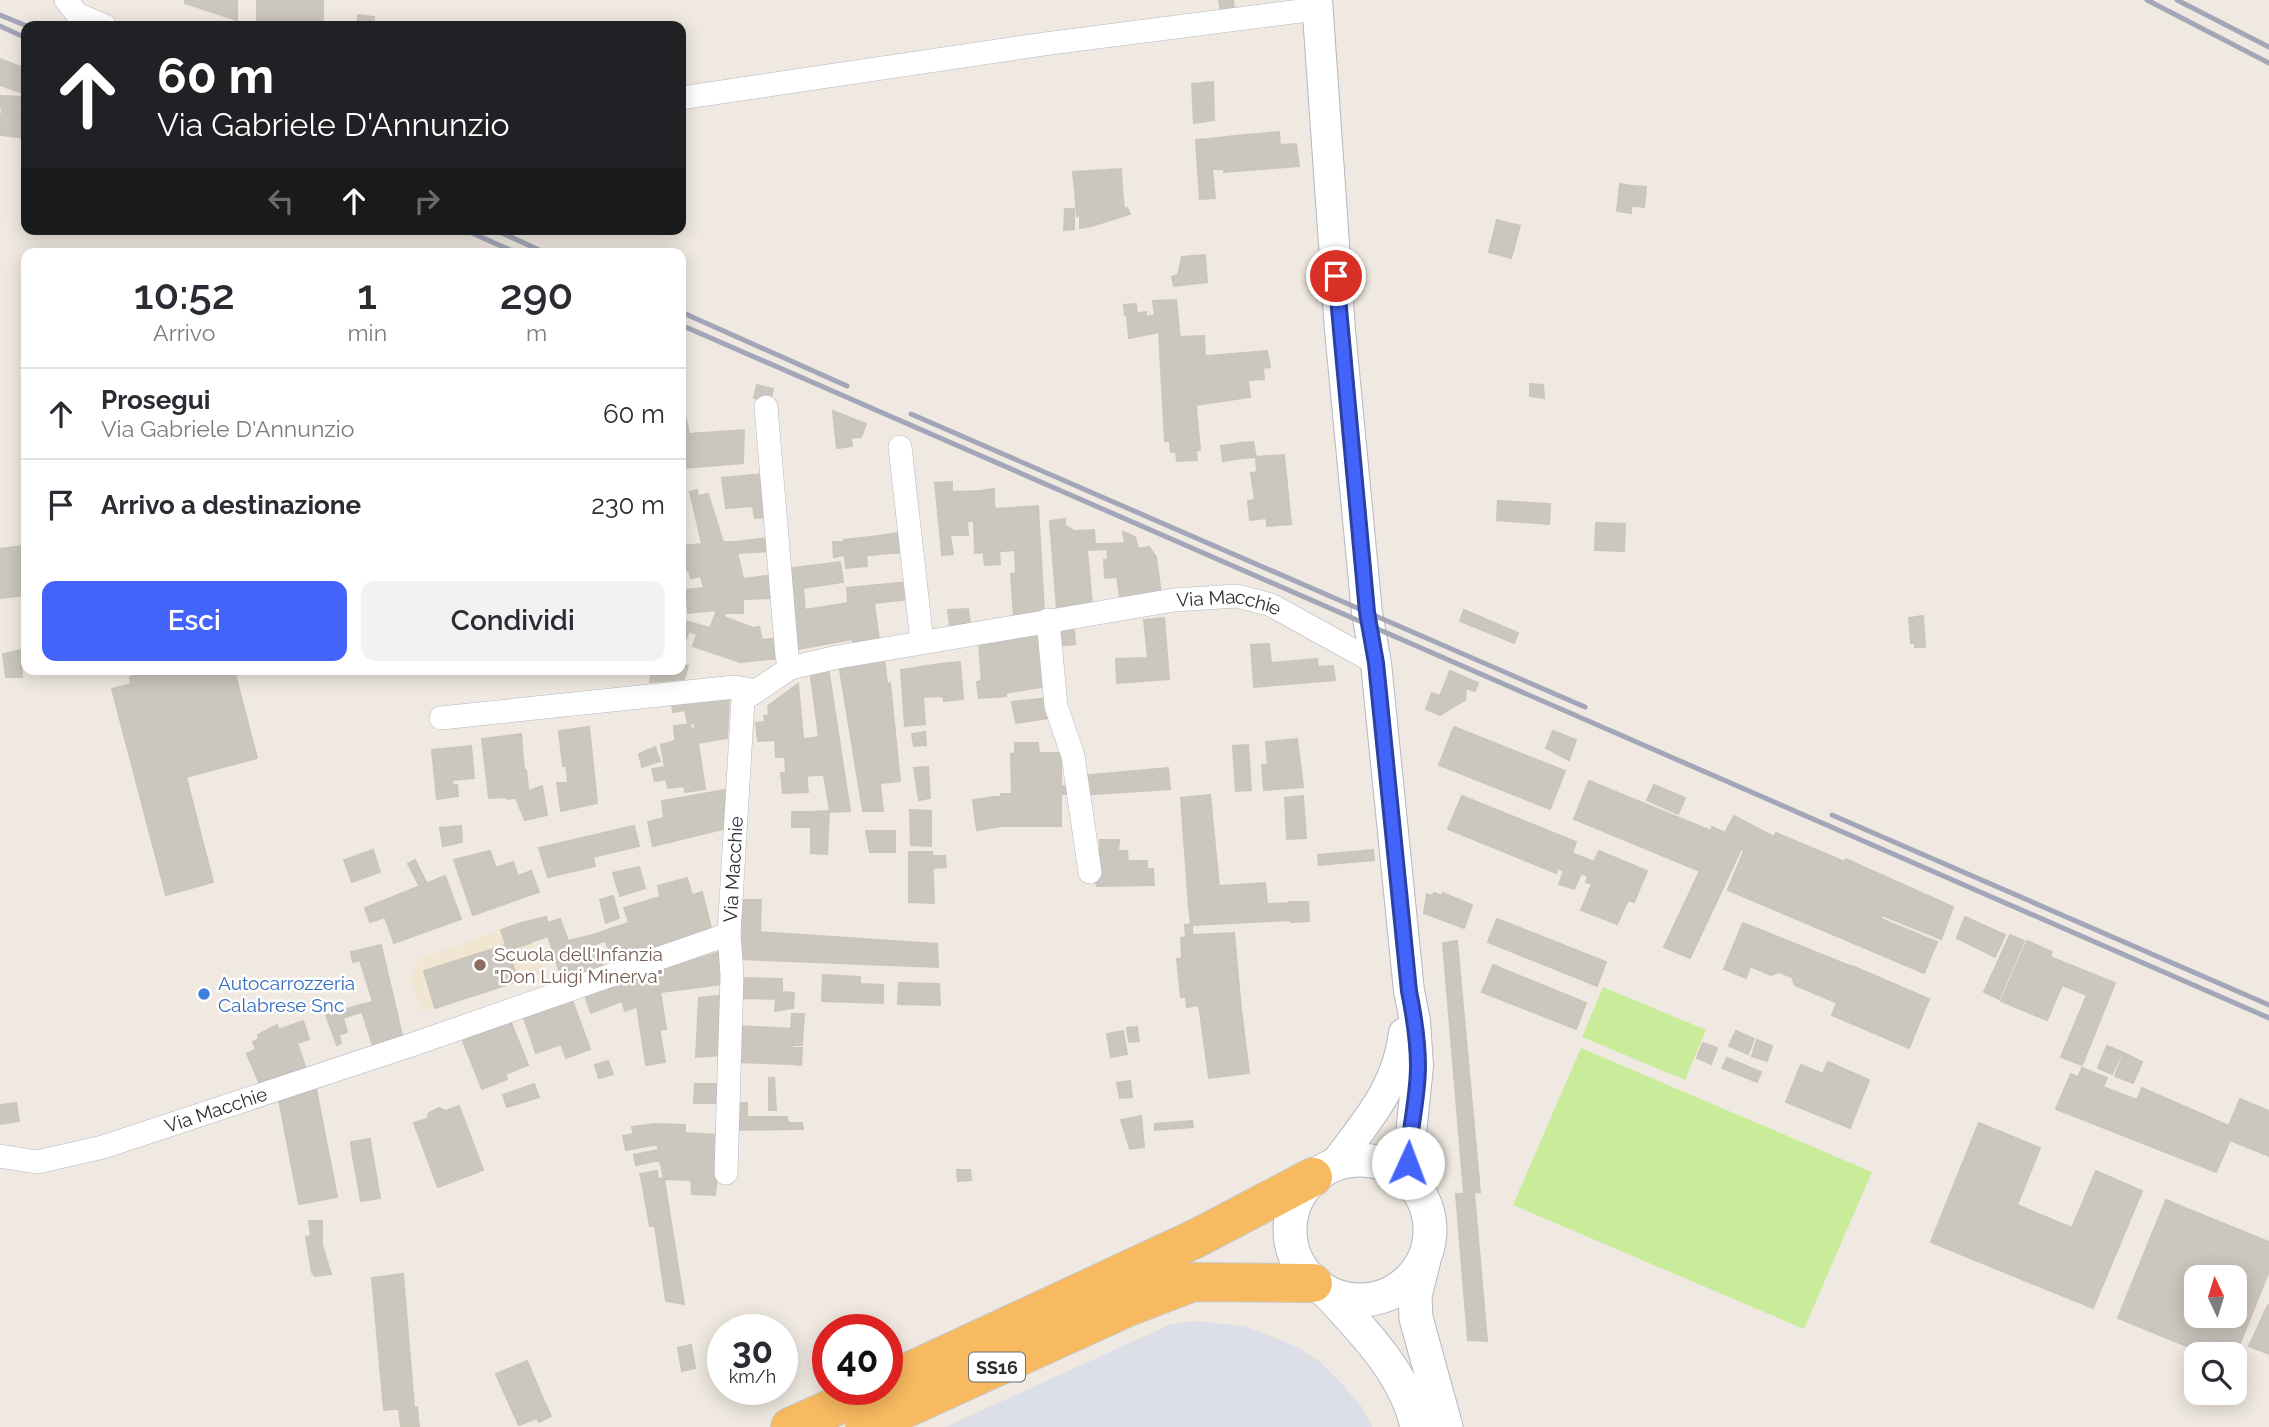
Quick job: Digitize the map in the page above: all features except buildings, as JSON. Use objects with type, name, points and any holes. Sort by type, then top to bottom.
[{"type":"highway","points":[[1122,1292],[1324,1171]]},
{"type":"highway","points":[[1122,1292],[1193,1282],[1321,1288]]},
{"type":"highway","name":"SS16","points":[[903,1376],[1122,1292]]},
{"type":"highway","name":"SS16","points":[[865,1427],[1122,1292]]},
{"type":"highway","points":[[790,1427],[839,1405]]},
{"type":"main road","points":[[1359,1160],[1382,1164],[1403,1175],[1419,1192],[1428,1214],[1430,1237],[1415,1296],[1416,1318],[1430,1420],[1391,1367],[1297,1261],[1289,1234],[1293,1207],[1301,1191],[1324,1171],[1359,1160]]},
{"type":"main road","points":[[1321,1288],[1349,1300],[1372,1299],[1402,1285],[1424,1259]]},
{"type":"street","points":[[66,0],[77,14],[93,21]]},
{"type":"street","points":[[686,97],[1317,4],[1340,330],[1367,612],[1376,663],[1409,991],[1415,1021],[1418,1066],[1410,1122],[1408,1163],[1419,1192]]},
{"type":"street","points":[[766,407],[790,668]]},
{"type":"street","points":[[900,447],[922,642]]},
{"type":"street","name":"Via Macchie","points":[[2,1161],[37,1163],[103,1147],[414,1044],[729,934],[743,700],[790,668],[922,642],[1174,600],[1237,596],[1271,605],[1376,663]]},
{"type":"street","points":[[1048,621],[1056,706],[1060,725],[1073,756],[1090,872]]},
{"type":"street","points":[[441,718],[735,687],[756,691]]},
{"type":"street","points":[[726,1173],[732,975],[729,934]]},
{"type":"street","points":[[1324,1171],[1381,1103],[1401,1062],[1409,991]]},
{"type":"shaded area","name":"Scuola dell'Infanzia \"Don Luigi Minerva\"","points":[[521,923],[546,972],[420,1012],[411,978],[419,958]]},
{"type":"shaded area","points":[[1194,1321],[1245,1326],[1297,1347],[1320,1362],[1342,1384],[1361,1406],[1372,1427],[945,1427],[1169,1325]]},
{"type":"green space","points":[[1603,987],[1706,1030],[1685,1080],[1582,1037]]},
{"type":"green space","points":[[1581,1048],[1872,1172],[1804,1329],[1513,1205]]},
{"type":"railway","points":[[2147,0],[2269,63]]},
{"type":"railway","points":[[2177,0],[2269,47]]},
{"type":"railway","points":[[0,15],[21,24]]},
{"type":"railway","points":[[0,26],[21,36]]},
{"type":"railway","points":[[476,235],[506,248]]},
{"type":"railway","points":[[506,235],[535,248]]},
{"type":"railway","points":[[686,314],[847,386]]},
{"type":"railway","points":[[686,327],[2269,1018]]},
{"type":"railway","points":[[911,414],[1585,707]]},
{"type":"railway","points":[[1832,815],[2269,1005]]},
{"type":"place","name":"Scuola dell'Infanzia \"Don Luigi Minerva\"","points":[[480,965]]},
{"type":"place","name":"Autocarrozzeria Calabrese Snc","points":[[204,994]]},
{"type":"route","points":[[1336,276],[1367,612],[1376,663],[1409,991],[1415,1021],[1418,1066],[1410,1122],[1408,1163]]}]
